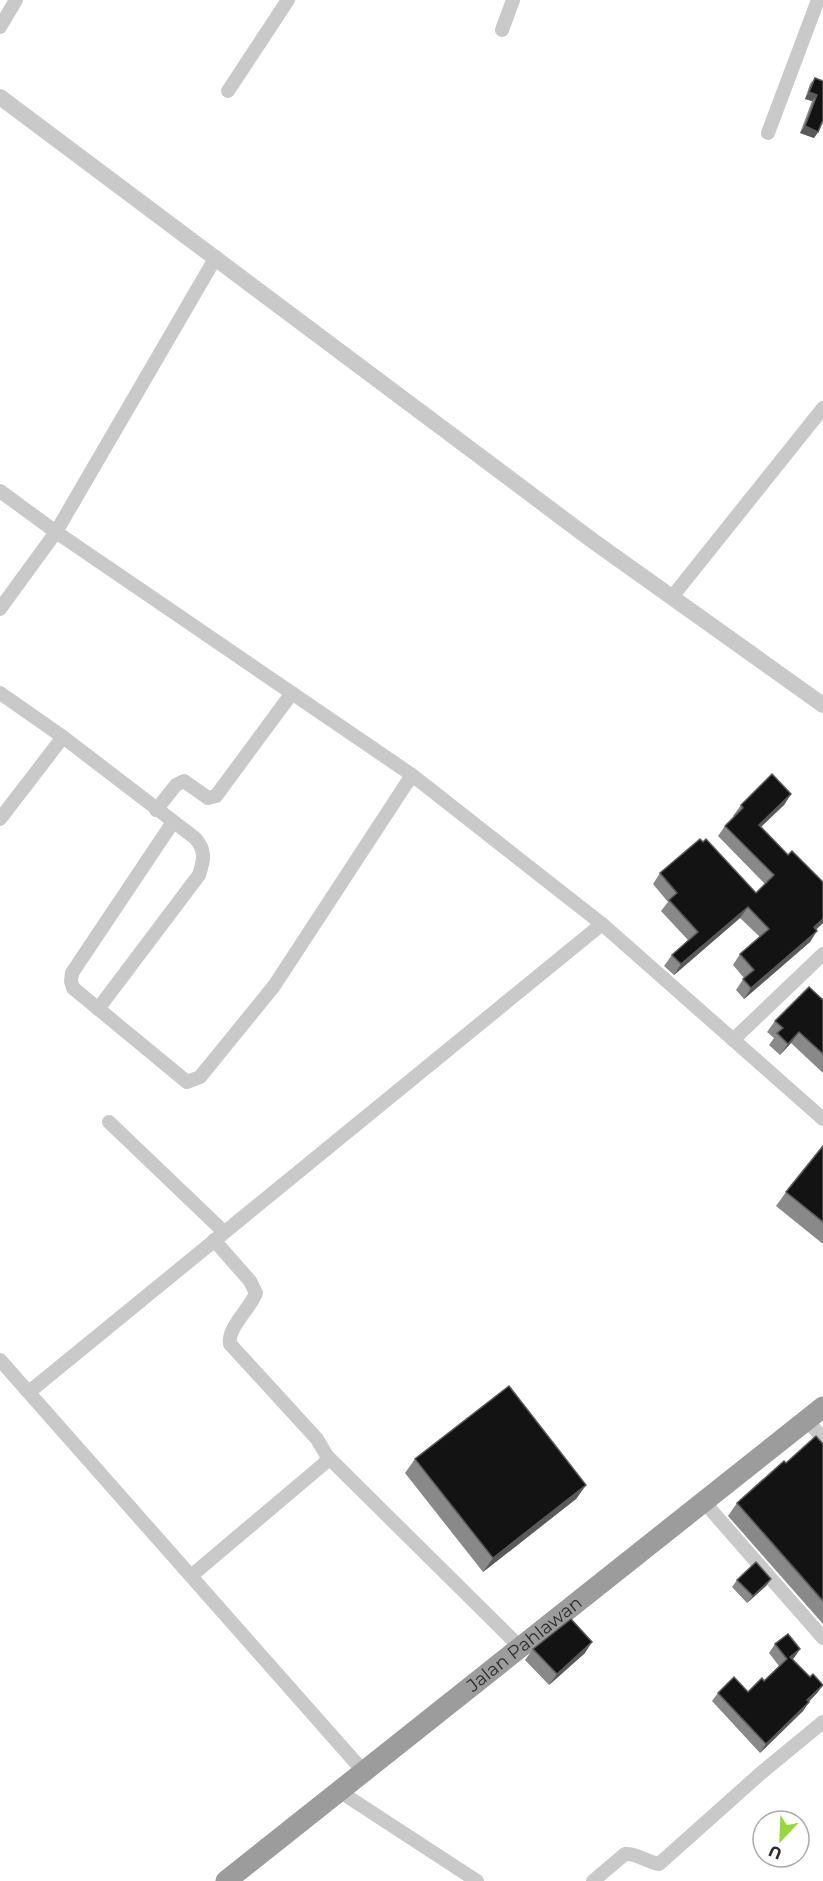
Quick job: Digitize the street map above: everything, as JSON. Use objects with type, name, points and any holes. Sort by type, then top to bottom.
[{"type":"highway","name":"Jalan Pahlawan","points":[[226,1881],[815,1414]]},
{"type":"street","points":[[0,27],[16,0]]},
{"type":"street","points":[[228,91],[288,0]]},
{"type":"street","points":[[768,133],[818,0]]},
{"type":"street","points":[[502,30],[510,1]]},
{"type":"street","points":[[0,97],[593,541],[823,705]]},
{"type":"street","points":[[0,609],[56,532],[216,257]]},
{"type":"street","points":[[672,597],[823,408]]},
{"type":"street","points":[[0,491],[56,532],[412,775],[602,924],[823,1119]]},
{"type":"street","points":[[0,693],[63,737],[195,838],[202,846],[204,854],[199,874],[98,1009]]},
{"type":"street","points":[[156,810],[176,784],[184,781],[208,798],[216,796],[292,693]]},
{"type":"street","points":[[0,819],[63,737]]},
{"type":"street","points":[[173,822],[72,973],[71,981],[73,988],[182,1080],[191,1082],[200,1077],[274,986],[412,775]]},
{"type":"street","points":[[29,1392],[602,924]]},
{"type":"street","points":[[733,1040],[823,954]]},
{"type":"street","points":[[109,1122],[219,1236],[250,1281],[255,1293],[247,1311],[236,1323],[229,1338],[230,1344],[317,1439],[327,1456],[521,1648]]},
{"type":"street","points":[[0,1360],[364,1772]]},
{"type":"street","points":[[815,1414],[823,1438]]},
{"type":"street","points":[[191,1576],[326,1462],[327,1456]]},
{"type":"street","points":[[704,1502],[823,1638]]},
{"type":"street","points":[[593,1881],[624,1854],[636,1854],[659,1864],[760,1773],[823,1722]]},
{"type":"street","points":[[339,1791],[477,1881]]},
{"type":"building","points":[[815,78],[823,81],[823,120],[818,132],[805,126],[817,95],[809,92]]},
{"type":"building","points":[[772,774],[791,794],[759,825],[788,855],[792,851],[823,882],[823,919],[814,927],[817,931],[751,988],[743,979],[754,970],[740,954],[769,929],[748,907],[681,964],[672,955],[698,932],[669,900],[677,893],[660,873],[700,839],[703,842],[706,839],[756,893],[774,875],[725,826],[743,808],[741,805]]},
{"type":"building","points":[[809,987],[823,1000],[823,1054],[799,1032],[788,1044],[777,1033],[783,1028],[775,1021]]},
{"type":"building","points":[[823,1146],[823,1222],[786,1192]]},
{"type":"building","points":[[509,1386],[586,1485],[493,1558],[415,1459]]},
{"type":"building","points":[[816,1436],[823,1444],[823,1601],[737,1503]]},
{"type":"building","points":[[756,1562],[771,1579],[753,1596],[737,1580]]},
{"type":"building","points":[[571,1619],[592,1642],[557,1674],[533,1649]]},
{"type":"building","points":[[788,1634],[800,1649],[790,1657],[810,1677],[813,1674],[823,1685],[766,1744],[718,1693],[734,1677],[748,1692],[762,1678],[764,1681],[787,1659],[775,1644]]}]
